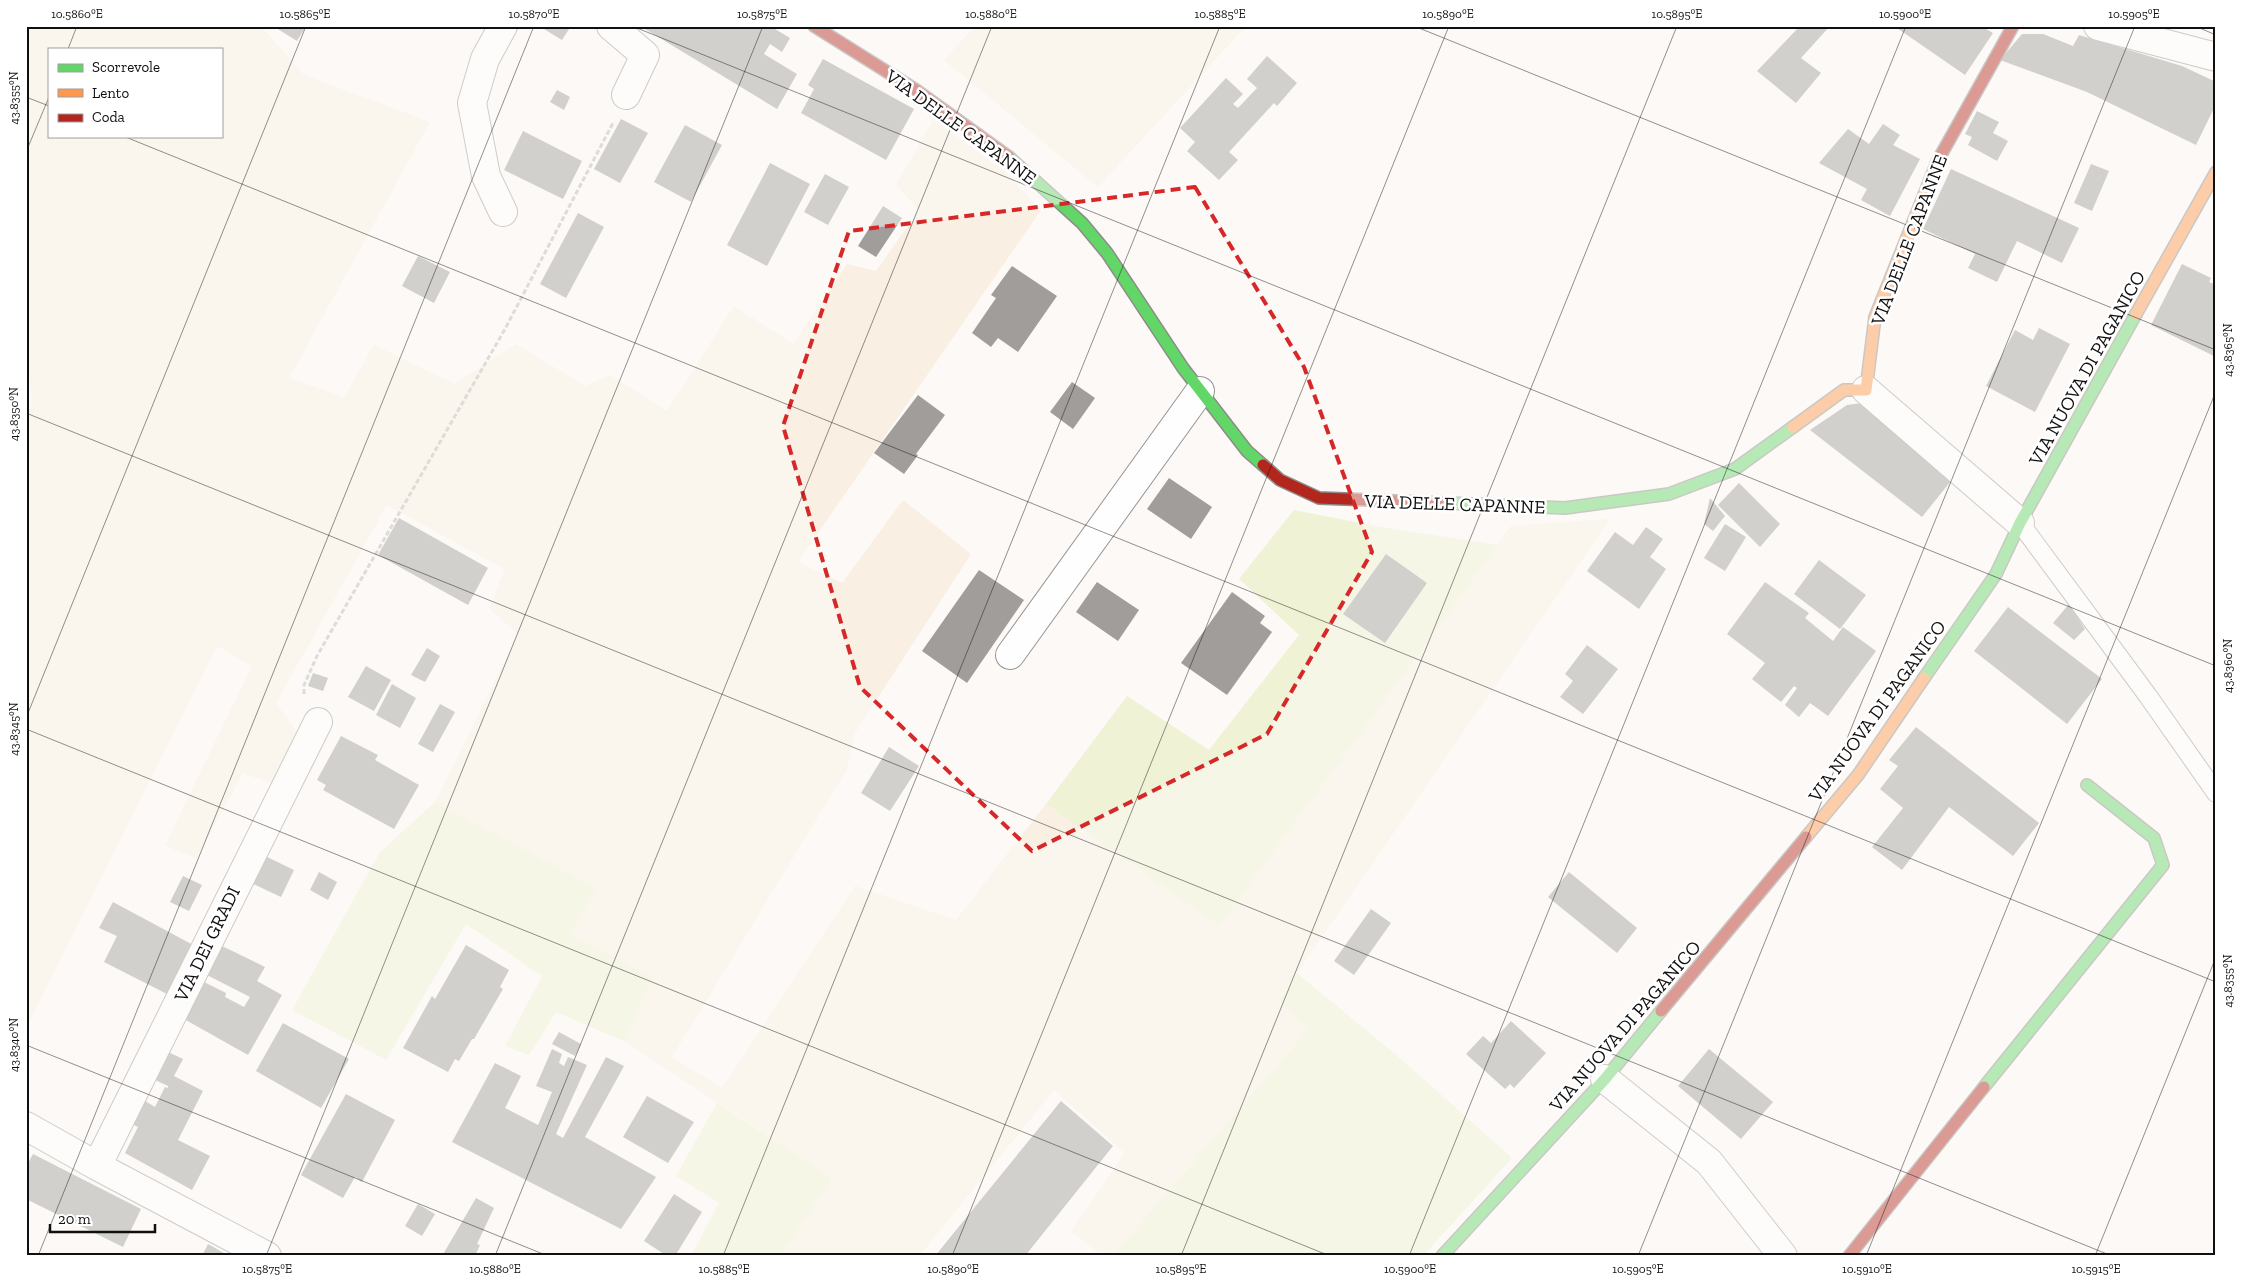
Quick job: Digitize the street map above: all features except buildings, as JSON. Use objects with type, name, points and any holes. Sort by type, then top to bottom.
[{"type":"street","points":[[503,26],[485,59],[472,103],[486,176],[503,212]]},
{"type":"street","points":[[611,26],[645,55],[626,95]]},
{"type":"street","name":"VIA DELLE CAPANNE","points":[[814,26],[916,90],[1005,153],[1082,223],[1108,253],[1200,391],[1247,451],[1280,480],[1319,498],[1565,508],[1669,494],[1686,488],[1734,469],[1844,390],[1866,390],[1875,317],[1937,162],[2013,26]]},
{"type":"street","points":[[2098,26],[2216,57]]},
{"type":"street","name":"VIA NUOVA DI PAGANICO","points":[[1442,1256],[1605,1079],[1858,776],[1996,574],[2020,523],[2216,172]]},
{"type":"street","points":[[1866,390],[2020,523]]},
{"type":"street","points":[[1010,655],[1200,391]]},
{"type":"street","name":"VIA DEI GRADI","points":[[97,1166],[318,722]]},
{"type":"street","points":[[1849,1256],[2163,865],[2154,838],[2087,785]]},
{"type":"street","points":[[1605,1079],[1709,1162],[1783,1256]]},
{"type":"street","points":[[26,1126],[267,1256]]},
{"type":"lane","points":[[2020,523],[2148,696],[2216,794]]},
{"type":"path","points":[[318,722],[303,705],[304,685],[318,656],[527,290],[601,148],[626,95]]},
{"type":"highlighted area","points":[[1195,187],[1304,367],[1372,552],[1267,734],[1032,851],[860,687],[783,426],[849,231]]},
{"type":"shaded area","points":[[26,26],[261,26],[304,75],[430,122],[289,378],[344,397],[374,345],[455,384],[516,344],[585,386],[610,375],[667,411],[734,306],[793,344],[847,264],[876,271],[919,210],[896,185],[933,120],[1003,170],[1041,210],[798,562],[842,583],[903,500],[971,554],[855,733],[847,769],[672,1057],[722,1088],[855,886],[956,920],[1046,804],[1219,926],[1511,526],[1610,519],[1280,998],[1307,1031],[1112,1256],[1102,1256],[1071,1231],[1125,1153],[1054,1090],[919,1256],[781,1256],[832,1178],[624,1041],[653,978],[570,934],[597,888],[435,802],[518,634],[490,609],[504,569],[387,505],[276,703],[298,734],[273,784],[243,773],[196,859],[165,845],[252,666],[217,646],[26,1028],[26,417],[32,404],[30,381],[26,379]]},
{"type":"shaded area","points":[[975,26],[1246,26],[1098,187],[944,60]]},
{"type":"green space","points":[[1294,510],[1375,526],[1498,545],[1219,926],[1046,804],[1127,696],[1209,750],[1299,635],[1239,579]]},
{"type":"green space","points":[[435,802],[597,888],[570,934],[653,978],[624,1041],[556,1012],[529,1055],[505,1046],[542,976],[466,924],[386,1060],[292,1010],[380,852]]},
{"type":"green space","points":[[1297,973],[1408,1065],[1512,1158],[1423,1256],[1112,1256],[1307,1031],[1280,999]]},
{"type":"green space","points":[[717,1103],[832,1178],[781,1256],[691,1256],[719,1203],[676,1176]]},
{"type":"traffic: fast","points":[[1009,157],[1082,223],[1107,253],[1183,368],[1247,451],[1263,465]]},
{"type":"traffic: fast","points":[[1924,678],[1996,574],[2020,523],[2136,314]]},
{"type":"traffic: fast","points":[[1447,503],[1565,508],[1669,494],[1735,469],[1793,427]]},
{"type":"traffic: fast","points":[[1984,1087],[2163,865],[2154,838],[2087,785]]},
{"type":"traffic: fast","points":[[1442,1256],[1605,1079],[1661,1011]]},
{"type":"traffic: slow","points":[[2136,314],[2216,172]]},
{"type":"traffic: slow","points":[[1793,427],[1844,390],[1866,390],[1875,317],[1928,185]]},
{"type":"traffic: slow","points":[[1806,837],[1858,775],[1924,678]]},
{"type":"traffic: jam","points":[[814,26],[916,90],[1009,157]]},
{"type":"traffic: jam","points":[[1928,185],[1937,162],[2013,26]]},
{"type":"traffic: jam","points":[[1263,465],[1280,480],[1319,498],[1447,503]]},
{"type":"traffic: jam","points":[[1661,1011],[1806,837]]},
{"type":"traffic: jam","points":[[1849,1256],[1984,1087]]}]
